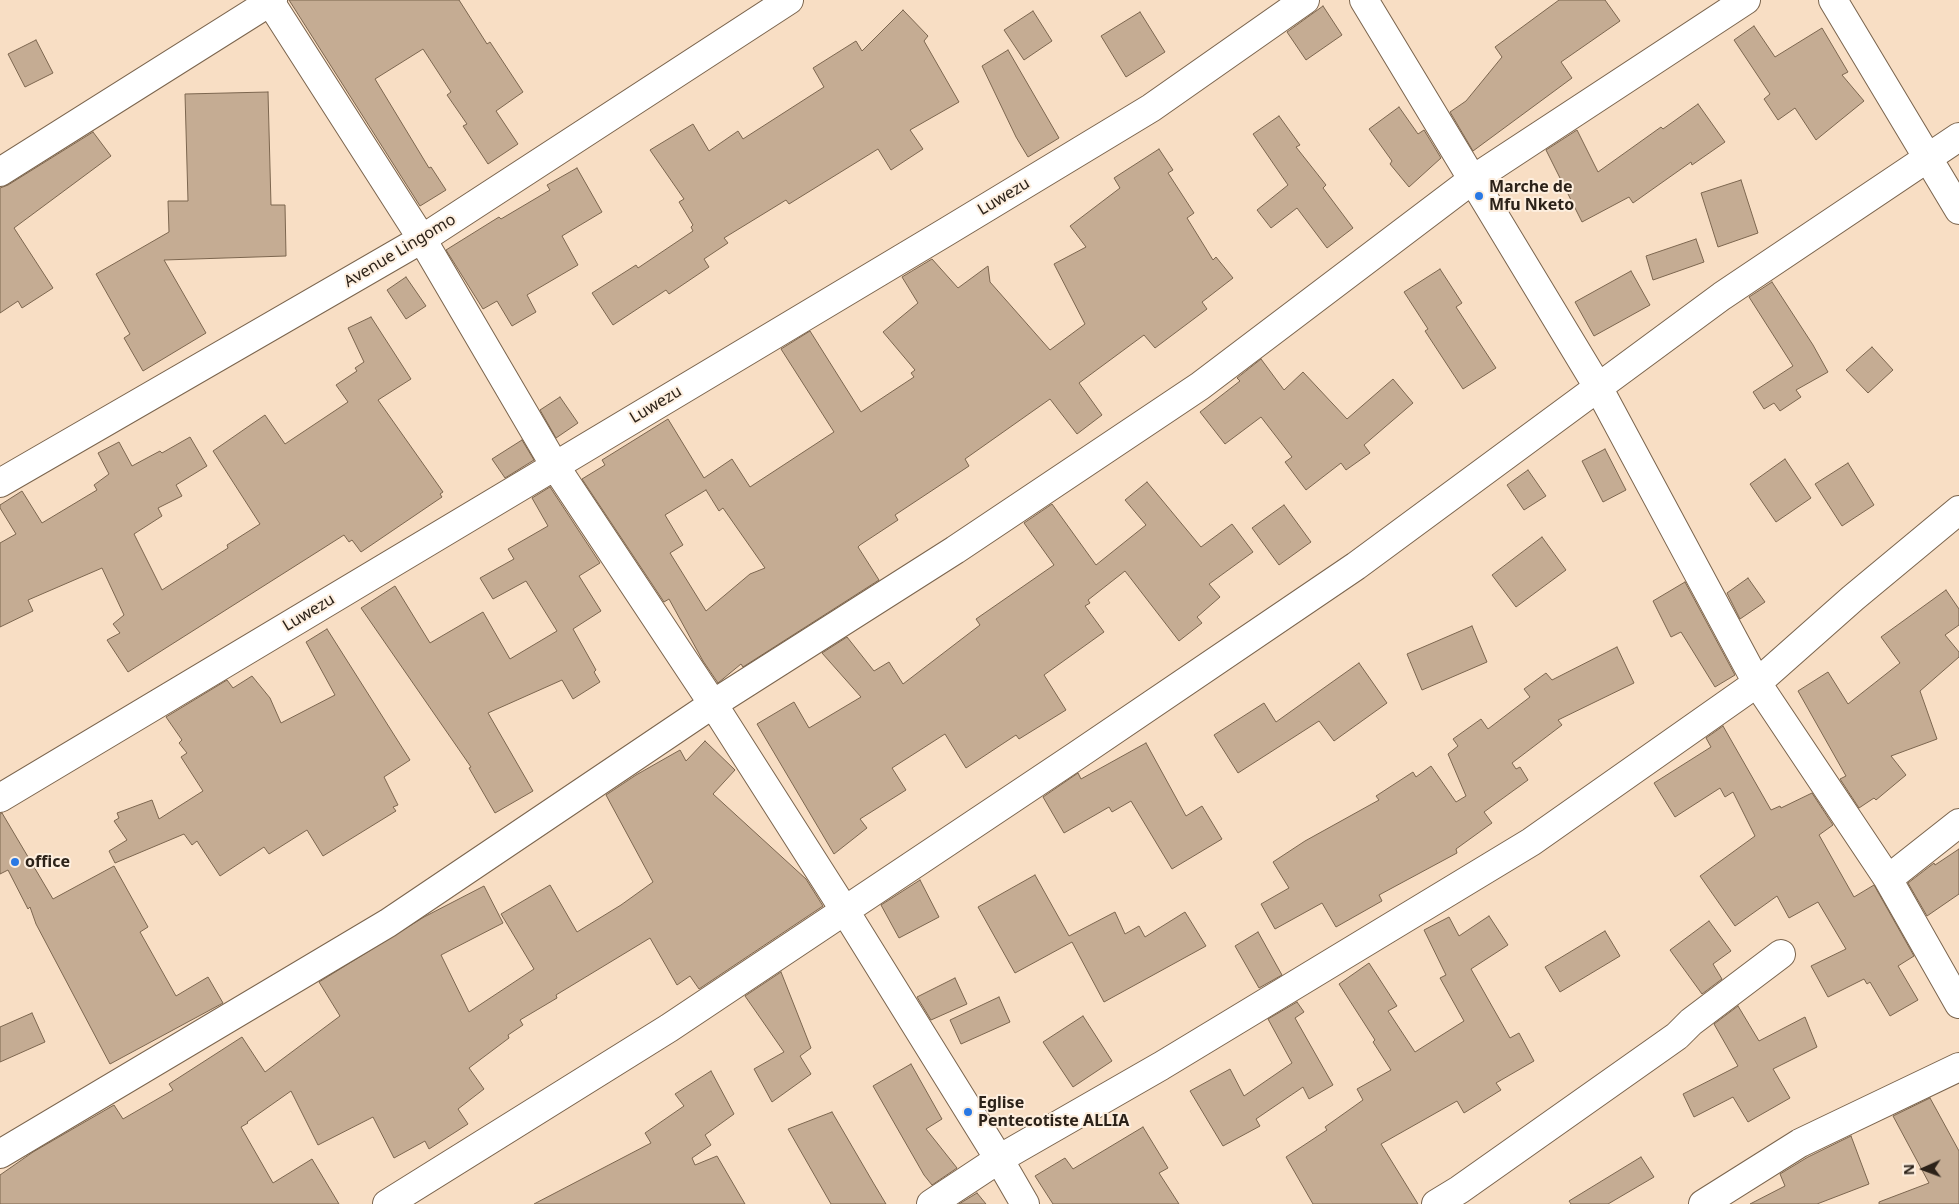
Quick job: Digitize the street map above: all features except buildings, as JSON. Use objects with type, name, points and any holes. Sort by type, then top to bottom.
[{"type":"street","name":"Avenue Lingomo","points":[[0,483],[422,239],[789,0]]},
{"type":"street","name":"Luwezu","points":[[0,798],[1151,108],[1305,0]]},
{"type":"street","points":[[1364,0],[1598,387],[1757,683],[1888,879],[1959,1004]]},
{"type":"street","points":[[0,1154],[388,923],[713,704],[956,550],[1200,386],[1472,180],[1746,0]]},
{"type":"street","points":[[1833,0],[1959,210]]},
{"type":"street","points":[[0,172],[271,1],[422,239],[555,466],[713,704],[844,911],[1024,1204]]},
{"type":"street","points":[[387,1204],[670,1028],[1356,566],[1722,296],[1959,137]]},
{"type":"street","points":[[931,1204],[998,1159],[1161,1066],[1531,842],[1757,683],[1853,598],[1959,510]]},
{"type":"street","points":[[1888,879],[1959,823]]},
{"type":"street","points":[[1436,1204],[1676,1036],[1691,1022],[1781,954]]},
{"type":"street","points":[[1703,1204],[1800,1143],[1959,1067]]},
{"type":"place","name":"Marche de Mfu Nketo","points":[[1479,196]]},
{"type":"place","name":"office","points":[[15,862]]},
{"type":"place","name":"Eglise Pentecotiste ALLIA","points":[[968,1112]]}]
